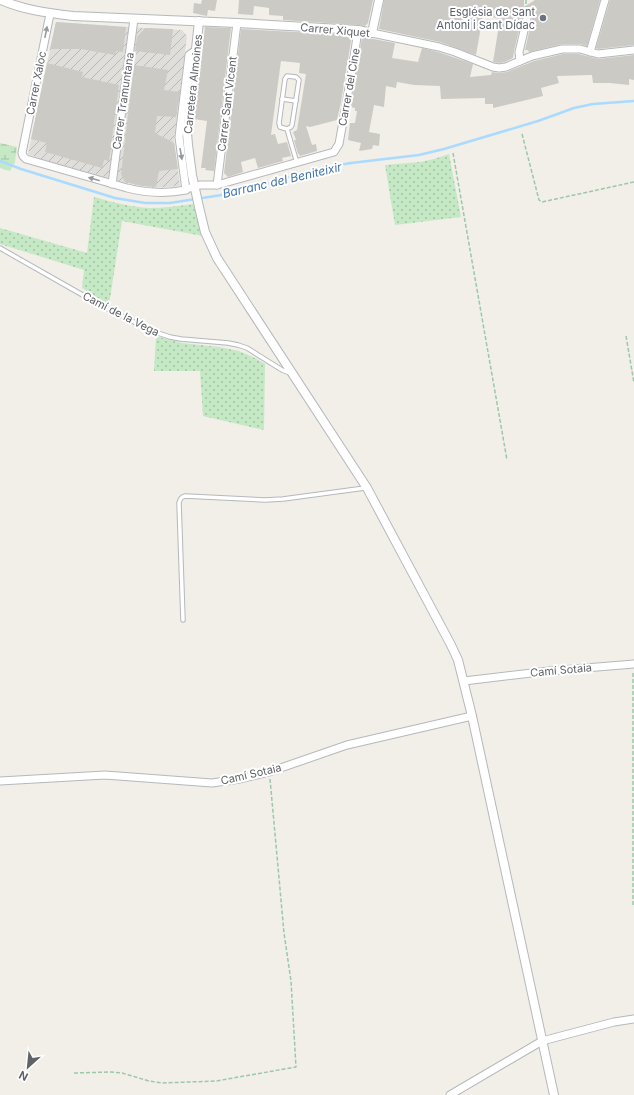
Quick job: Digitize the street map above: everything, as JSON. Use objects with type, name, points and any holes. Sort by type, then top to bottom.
[{"type":"street","name":"Carrer Xiquet","points":[[1,0],[20,7],[50,14],[134,19],[237,22],[358,30],[439,47],[496,68],[506,67],[532,56],[562,48],[580,49],[598,54],[634,50]]},
{"type":"street","points":[[372,32],[379,0]]},
{"type":"street","points":[[590,52],[605,0]]},
{"type":"street","name":"Carrer Xaloc","points":[[50,14],[22,153],[23,156],[26,159],[112,184]]},
{"type":"street","points":[[520,61],[519,52],[527,18]]},
{"type":"street","name":"Carrer Tramuntana","points":[[112,184],[134,19]]},
{"type":"street","name":"Carretera Almoines","points":[[199,21],[187,133],[199,207],[205,232],[213,250],[367,488],[452,645],[464,681],[472,716],[554,1095]]},
{"type":"street","name":"Carrer Sant Vicent","points":[[217,185],[237,22]]},
{"type":"street","name":"Carrer del Cine","points":[[297,162],[334,152],[338,147],[358,30]]},
{"type":"street","points":[[186,190],[179,137],[189,55],[196,50]]},
{"type":"street","points":[[112,184],[142,192],[170,193],[196,190],[200,185],[217,185],[297,162]]},
{"type":"street","name":"Camí Sotaia","points":[[464,681],[548,671],[634,664]]},
{"type":"street","name":"Camí Sotaia","points":[[0,781],[105,775],[212,783],[240,779],[269,772],[348,745],[472,716]]},
{"type":"street","points":[[450,1095],[542,1041],[614,1022],[634,1019]]},
{"type":"lane","points":[[287,129],[292,125],[299,80],[292,76],[287,76],[285,79],[279,123],[280,126],[287,129],[297,162]]},
{"type":"lane","points":[[282,99],[296,101]]},
{"type":"lane","name":"Camí de la Vega","points":[[0,248],[102,306],[152,331],[181,339],[228,342],[238,345],[247,348],[282,370],[293,374]]},
{"type":"lane","points":[[183,620],[179,503],[182,497],[265,500],[367,488]]},
{"type":"path","points":[[526,0],[527,18]]},
{"type":"path","points":[[522,134],[539,200],[542,202],[634,182]]},
{"type":"path","points":[[453,154],[507,460]]},
{"type":"path","points":[[626,336],[634,383]]},
{"type":"path","points":[[632,905],[634,856],[634,664]]},
{"type":"path","points":[[74,1073],[122,1073],[149,1081],[170,1083],[216,1081],[296,1066],[291,981],[284,933],[269,772]]},
{"type":"shaded area","points":[[56,22],[182,30],[187,36],[174,140],[180,186],[153,188],[126,183],[28,154]]},
{"type":"green space","points":[[0,143],[17,147],[15,162],[10,171],[0,168]]},
{"type":"green space","points":[[449,154],[461,217],[395,225],[385,165],[420,162]]},
{"type":"green space","points":[[94,197],[149,208],[193,204],[203,236],[122,221],[109,305],[82,288],[84,270],[0,244],[0,228],[87,253]]},
{"type":"green space","points":[[156,336],[182,343],[239,351],[265,364],[264,430],[203,416],[200,371],[154,371]]},
{"type":"building","points":[[202,0],[217,0],[215,11],[208,10],[207,16],[193,13],[194,3],[201,4]]},
{"type":"building","points":[[239,0],[373,0],[368,23],[365,26],[283,20],[283,16],[269,15],[269,8],[254,6],[253,15],[238,14]]},
{"type":"building","points":[[384,0],[524,0],[524,7],[535,0],[600,0],[587,46],[580,44],[562,44],[529,52],[528,50],[525,50],[532,19],[530,14],[526,13],[522,17],[513,58],[499,63],[493,62],[500,19],[483,15],[476,55],[440,42],[379,29]]},
{"type":"building","points":[[610,0],[634,0],[634,45],[596,48]]},
{"type":"building","points":[[56,22],[126,27],[123,52],[116,51],[115,55],[81,49],[50,49]]},
{"type":"building","points":[[205,27],[231,28],[214,171],[201,168],[207,121],[194,119]]},
{"type":"building","points":[[145,28],[173,29],[170,55],[135,51],[137,37]]},
{"type":"building","points":[[241,29],[352,35],[337,120],[310,127],[306,126],[312,145],[316,144],[317,151],[300,156],[298,154],[293,132],[297,130],[306,74],[299,73],[300,63],[281,61],[271,135],[275,134],[278,144],[287,142],[291,156],[282,158],[283,161],[258,168],[255,158],[241,162],[243,172],[228,177],[224,173]]},
{"type":"building","points":[[362,37],[395,43],[392,58],[418,62],[422,48],[473,64],[470,77],[491,75],[492,72],[507,72],[534,61],[563,54],[579,54],[598,59],[634,55],[634,80],[629,79],[629,85],[593,83],[592,75],[557,76],[559,83],[541,88],[543,96],[493,108],[493,104],[485,104],[485,98],[441,99],[440,86],[414,85],[397,82],[396,88],[386,86],[384,107],[374,105],[369,132],[380,134],[379,146],[373,145],[372,149],[359,151],[361,143],[348,140],[350,123],[355,123],[357,111],[355,111],[355,108],[351,107]]},
{"type":"building","points":[[47,63],[83,72],[82,77],[119,85],[109,161],[104,160],[102,168],[45,152],[47,143],[31,139]]},
{"type":"building","points":[[134,65],[168,70],[164,90],[180,92],[176,117],[157,116],[155,133],[174,143],[178,169],[159,171],[156,187],[125,182],[121,174]]},
{"type":"waterway","name":"Barranc del Beniteixir","points":[[0,161],[115,198],[145,203],[170,203],[241,192],[305,172],[327,167],[419,155],[538,121],[574,108],[593,104],[634,101]]},
{"type":"place","name":"Església de Sant Antoni i Sant Dídac","points":[[543,18]]}]
